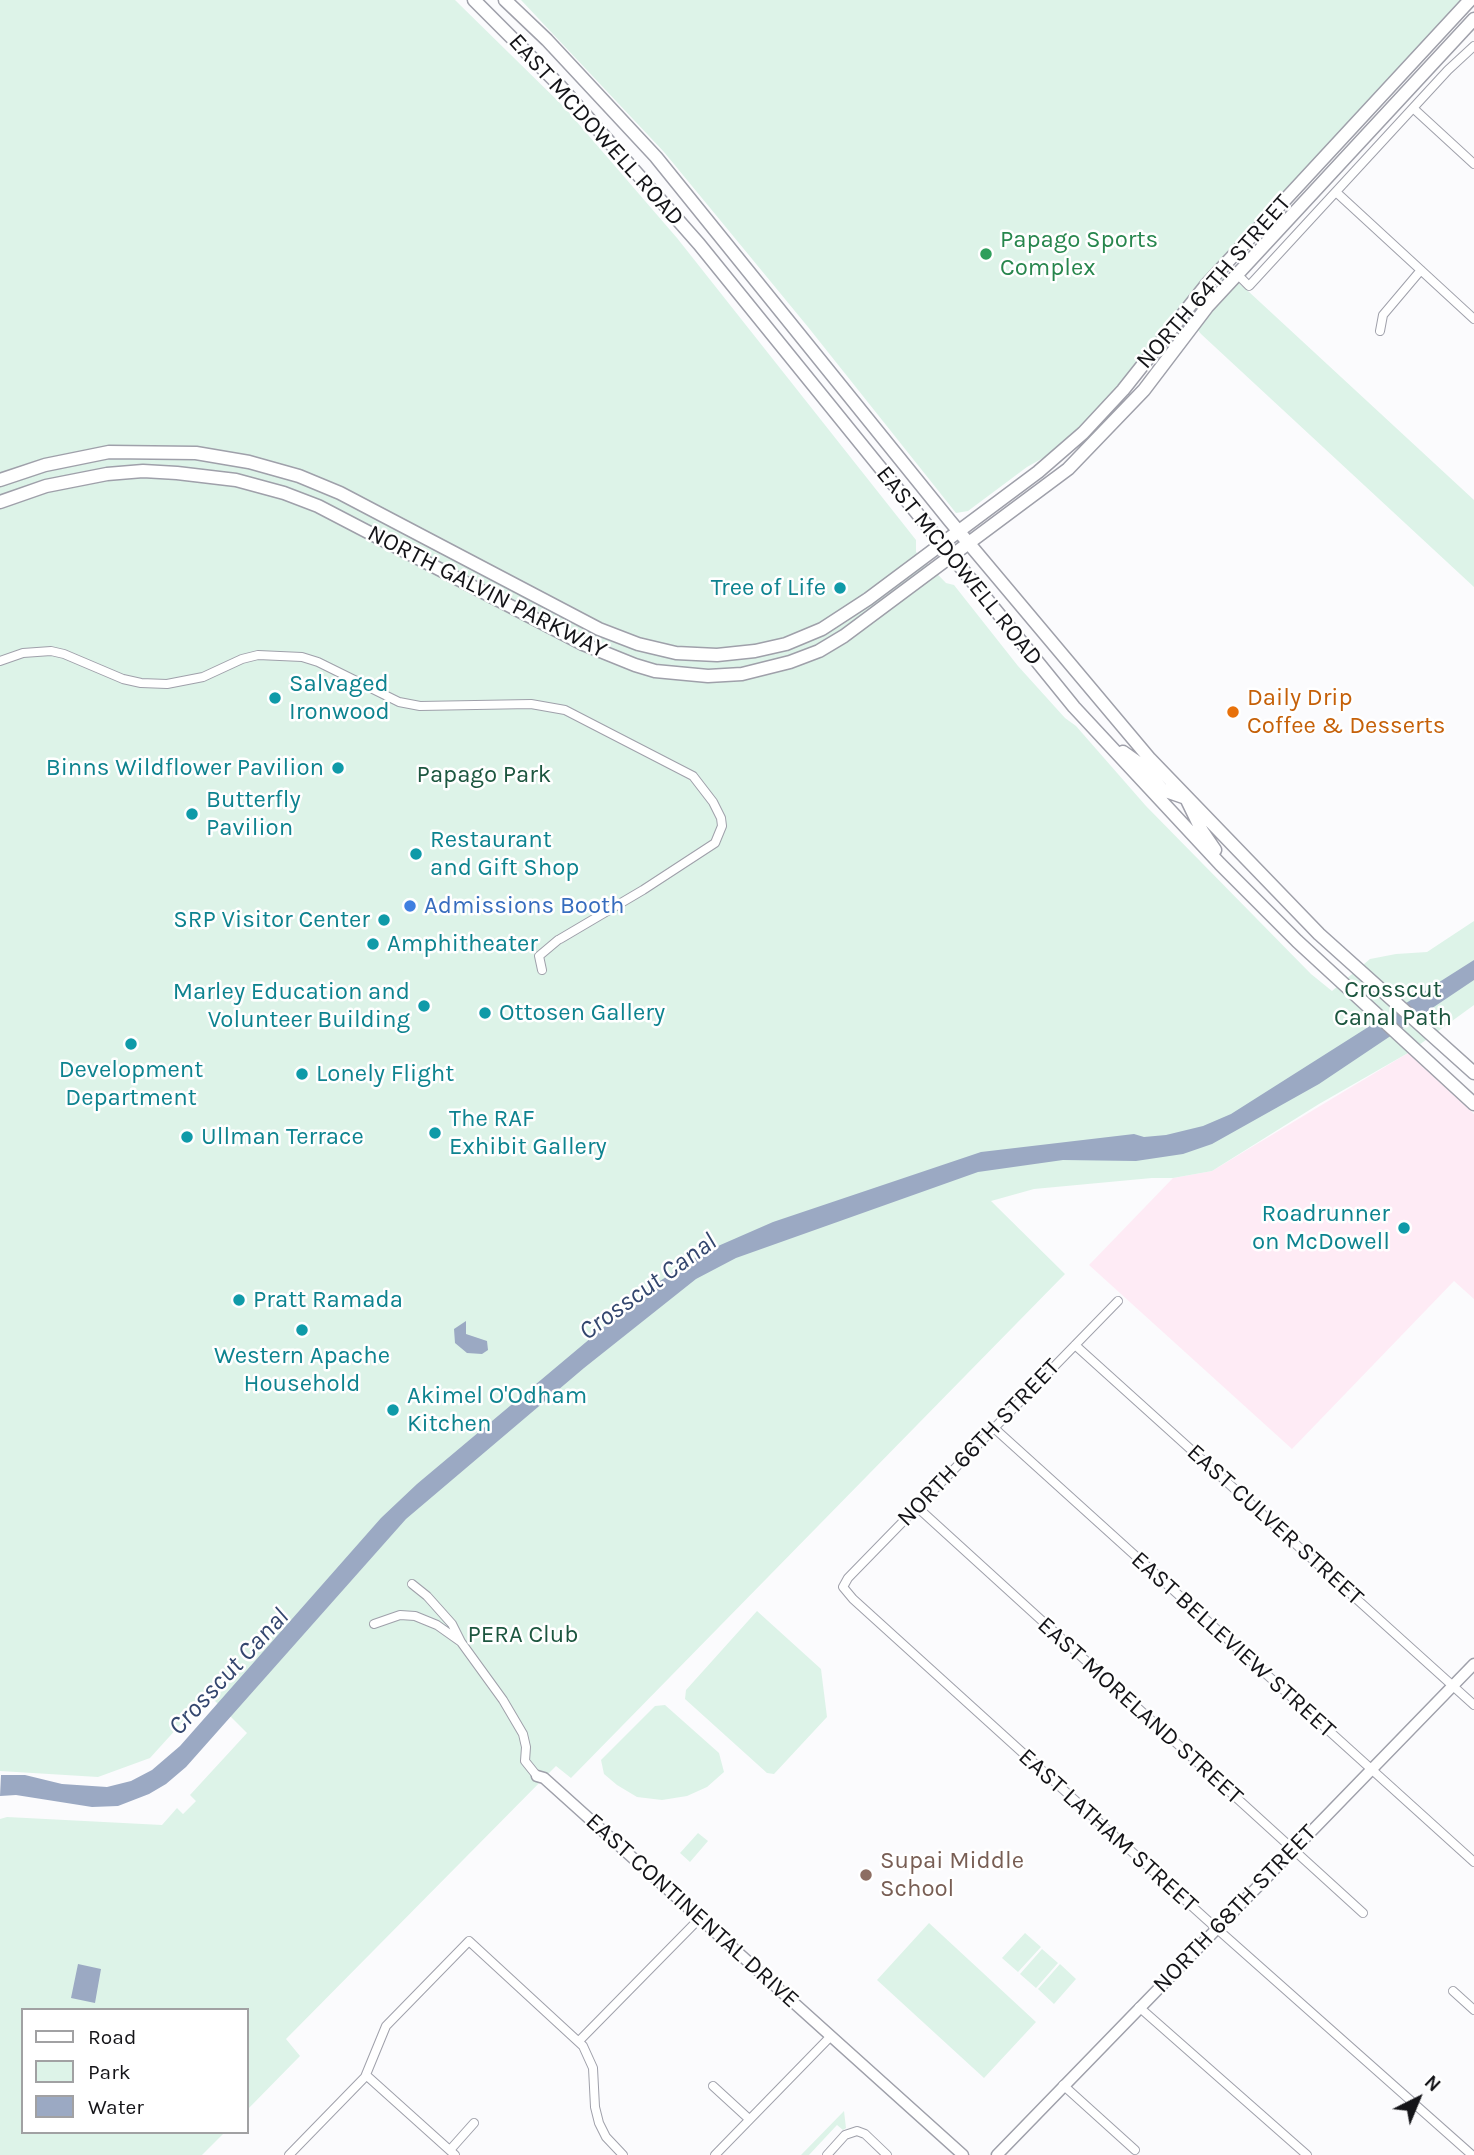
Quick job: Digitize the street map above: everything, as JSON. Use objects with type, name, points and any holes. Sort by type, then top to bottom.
[{"type":"main road","name":"EAST MCDOWELL ROAD","points":[[474,0],[559,85],[681,224],[1074,707],[1235,879],[1297,941],[1474,1104]]},
{"type":"main road","name":"EAST MCDOWELL ROAD","points":[[505,0],[548,40],[656,157],[958,531],[1073,671],[1150,759],[1319,934],[1474,1073]]},
{"type":"main road","name":"NORTH 64TH STREET","points":[[941,545],[1048,465],[1083,433],[1123,390],[1207,284],[1471,3]]},
{"type":"main road","name":"NORTH 64TH STREET","points":[[952,558],[1068,469],[1135,401],[1197,319],[1474,19]]},
{"type":"main road","points":[[1123,390],[1135,401]]},
{"type":"main road","name":"NORTH GALVIN PARKWAY","points":[[0,480],[65,460],[119,452],[196,453],[265,465],[340,493],[616,636],[658,649],[696,654],[755,651],[804,637],[838,620],[941,545]]},
{"type":"main road","name":"NORTH GALVIN PARKWAY","points":[[0,502],[65,481],[128,472],[177,472],[248,483],[318,506],[599,652],[655,671],[700,676],[733,675],[761,670],[790,663],[819,651],[952,558]]},
{"type":"main road","points":[[1100,735],[1137,762],[1163,790],[1186,798],[1202,831],[1235,879]]},
{"type":"street","name":"NORTH 64TH STREET","points":[[1237,274],[1249,286],[1452,66],[1474,46]]},
{"type":"street","points":[[1413,108],[1474,164]]},
{"type":"street","points":[[1336,192],[1474,319]]},
{"type":"street","points":[[1380,331],[1383,314],[1421,270]]},
{"type":"street","points":[[0,661],[23,653],[51,652],[64,654],[123,679],[167,684],[203,677],[242,659],[284,654],[318,662],[399,702],[452,707],[520,704],[565,710],[693,776],[717,809],[722,826],[718,838],[706,850],[559,940],[539,956],[542,970]]},
{"type":"street","name":"NORTH 66TH STREET","points":[[843,1587],[848,1578],[916,1507],[1118,1301]]},
{"type":"street","name":"EAST CULVER STREET","points":[[1076,1345],[1474,1705]]},
{"type":"street","name":"EAST BELLEVIEW STREET","points":[[994,1428],[1474,1862]]},
{"type":"street","name":"EAST MORELAND STREET","points":[[916,1507],[1363,1913]]},
{"type":"street","name":"EAST CONTINENTAL DRIVE","points":[[412,1584],[427,1596],[452,1624],[461,1642],[486,1674],[523,1734],[525,1761],[537,1776],[544,1778],[964,2155]]},
{"type":"street","name":"EAST LATHAM STREET","points":[[843,1587],[853,1599],[1216,1927],[1472,2155]]},
{"type":"street","name":"EAST CONTINENTAL DRIVE","points":[[374,1624],[400,1615],[415,1616],[437,1625],[461,1642]]},
{"type":"street","name":"NORTH 68TH STREET","points":[[997,2155],[1474,1664]]},
{"type":"street","points":[[579,2041],[700,1918]]},
{"type":"street","points":[[289,2155],[366,2075],[386,2026],[469,1941],[579,2041],[593,2067],[595,2107],[599,2123],[606,2137],[623,2155]]},
{"type":"street","points":[[1452,1991],[1474,2010]]},
{"type":"street","points":[[1139,2007],[1307,2155]]},
{"type":"street","points":[[715,2155],[831,2036]]},
{"type":"street","points":[[366,2075],[453,2153],[474,2123]]},
{"type":"street","points":[[1063,2085],[1135,2150]]},
{"type":"street","points":[[713,2086],[750,2119]]},
{"type":"street","points":[[827,2155],[845,2135],[853,2131],[865,2134],[887,2155]]},
{"type":"shaded area","points":[[1408,1053],[1474,1114],[1474,1299],[1454,1281],[1292,1449],[1089,1265],[1173,1178],[1212,1171]]},
{"type":"green space","name":"Papago Park","points":[[0,0],[455,0],[564,107],[677,238],[916,540],[916,552],[946,583],[954,585],[1018,666],[1065,718],[1076,726],[1146,806],[1311,974],[1332,991],[1370,959],[1427,952],[1474,921],[1474,1005],[1408,1053],[1319,1104],[1212,1171],[1173,1178],[1034,1189],[991,1201],[1065,1274],[571,1778],[556,1766],[286,2039],[300,2056],[248,2109],[248,2008],[21,2008],[21,2134],[223,2134],[202,2155],[0,2155],[0,1819],[7,1817],[162,1825],[177,1808],[183,1814],[196,1801],[190,1795],[247,1733],[208,1694],[150,1758],[98,1777],[0,1771]]},
{"type":"green space","name":"Papago Sports Complex","points":[[521,0],[1462,0],[1216,264],[1474,500],[1474,587],[1201,334],[1179,307],[1131,371],[1089,419],[1050,454],[1027,467],[968,511],[956,513],[664,152]]},
{"type":"green space","points":[[757,1611],[821,1669],[827,1717],[774,1774],[767,1773],[685,1699],[686,1690]]},
{"type":"green space","points":[[665,1705],[719,1753],[724,1772],[707,1787],[687,1796],[662,1800],[637,1797],[604,1774],[601,1760],[655,1706]]},
{"type":"green space","points":[[698,1833],[708,1841],[690,1862],[680,1853]]},
{"type":"green space","points":[[929,1923],[1036,2022],[984,2078],[877,1980]]},
{"type":"green space","points":[[1025,1933],[1041,1947],[1018,1972],[1002,1958]]},
{"type":"green space","points":[[1042,1949],[1058,1963],[1036,1988],[1020,1974]]},
{"type":"green space","points":[[1060,1964],[1076,1979],[1054,2004],[1038,1989]]},
{"type":"green space","points":[[844,2111],[846,2128],[843,2130],[837,2125],[809,2155],[801,2155]]},
{"type":"water","points":[[1474,960],[1474,980],[1319,1084],[1212,1144],[1183,1154],[1136,1161],[1063,1160],[978,1172],[736,1258],[696,1279],[584,1368],[406,1519],[186,1767],[166,1784],[118,1806],[92,1807],[16,1795],[0,1796],[1,1775],[25,1775],[62,1784],[107,1787],[131,1781],[152,1770],[180,1746],[381,1518],[417,1484],[654,1285],[702,1253],[773,1222],[981,1152],[1134,1134],[1144,1137],[1166,1135],[1203,1126],[1231,1114]]},
{"type":"water","points":[[466,1321],[466,1334],[487,1341],[488,1350],[482,1354],[467,1353],[455,1343],[454,1329]]},
{"type":"water","points":[[78,1964],[101,1969],[95,2003],[71,1998]]},
{"type":"place","name":"Papago Sports Complex","points":[[986,254]]},
{"type":"place","name":"Tree of Life","points":[[840,588]]},
{"type":"place","name":"Salvaged Ironwood","points":[[275,698]]},
{"type":"place","name":"Daily Drip Coffee & Desserts","points":[[1233,712]]},
{"type":"place","name":"Binns Wildflower Pavilion","points":[[338,768]]},
{"type":"place","name":"Butterfly Pavilion","points":[[192,814]]},
{"type":"place","name":"Restaurant and Gift Shop","points":[[416,854]]},
{"type":"place","name":"Admissions Booth","points":[[410,906]]},
{"type":"place","name":"SRP Visitor Center","points":[[384,920]]},
{"type":"place","name":"Amphitheater","points":[[373,944]]},
{"type":"place","name":"Marley Education and Volunteer Building","points":[[424,1006]]},
{"type":"place","name":"Ottosen Gallery","points":[[485,1013]]},
{"type":"place","name":"Development Department","points":[[131,1044]]},
{"type":"place","name":"Lonely Flight","points":[[302,1074]]},
{"type":"place","name":"The RAF Exhibit Gallery","points":[[435,1133]]},
{"type":"place","name":"Ullman Terrace","points":[[187,1137]]},
{"type":"place","name":"Roadrunner on McDowell","points":[[1404,1228]]},
{"type":"place","name":"Pratt Ramada","points":[[239,1300]]},
{"type":"place","name":"Western Apache Household","points":[[302,1330]]},
{"type":"place","name":"Akimel O'Odham Kitchen","points":[[393,1410]]},
{"type":"place","name":"Supai Middle School","points":[[866,1875]]},
{"type":"park label","name":"Crosscut Canal Path","points":[[1393,1004]]},
{"type":"park label","name":"PERA Club","points":[[523,1635]]},
{"type":"water label","name":"Crosscut Canal","points":[[648,1287]]},
{"type":"water label","name":"Crosscut Canal","points":[[229,1672]]}]
